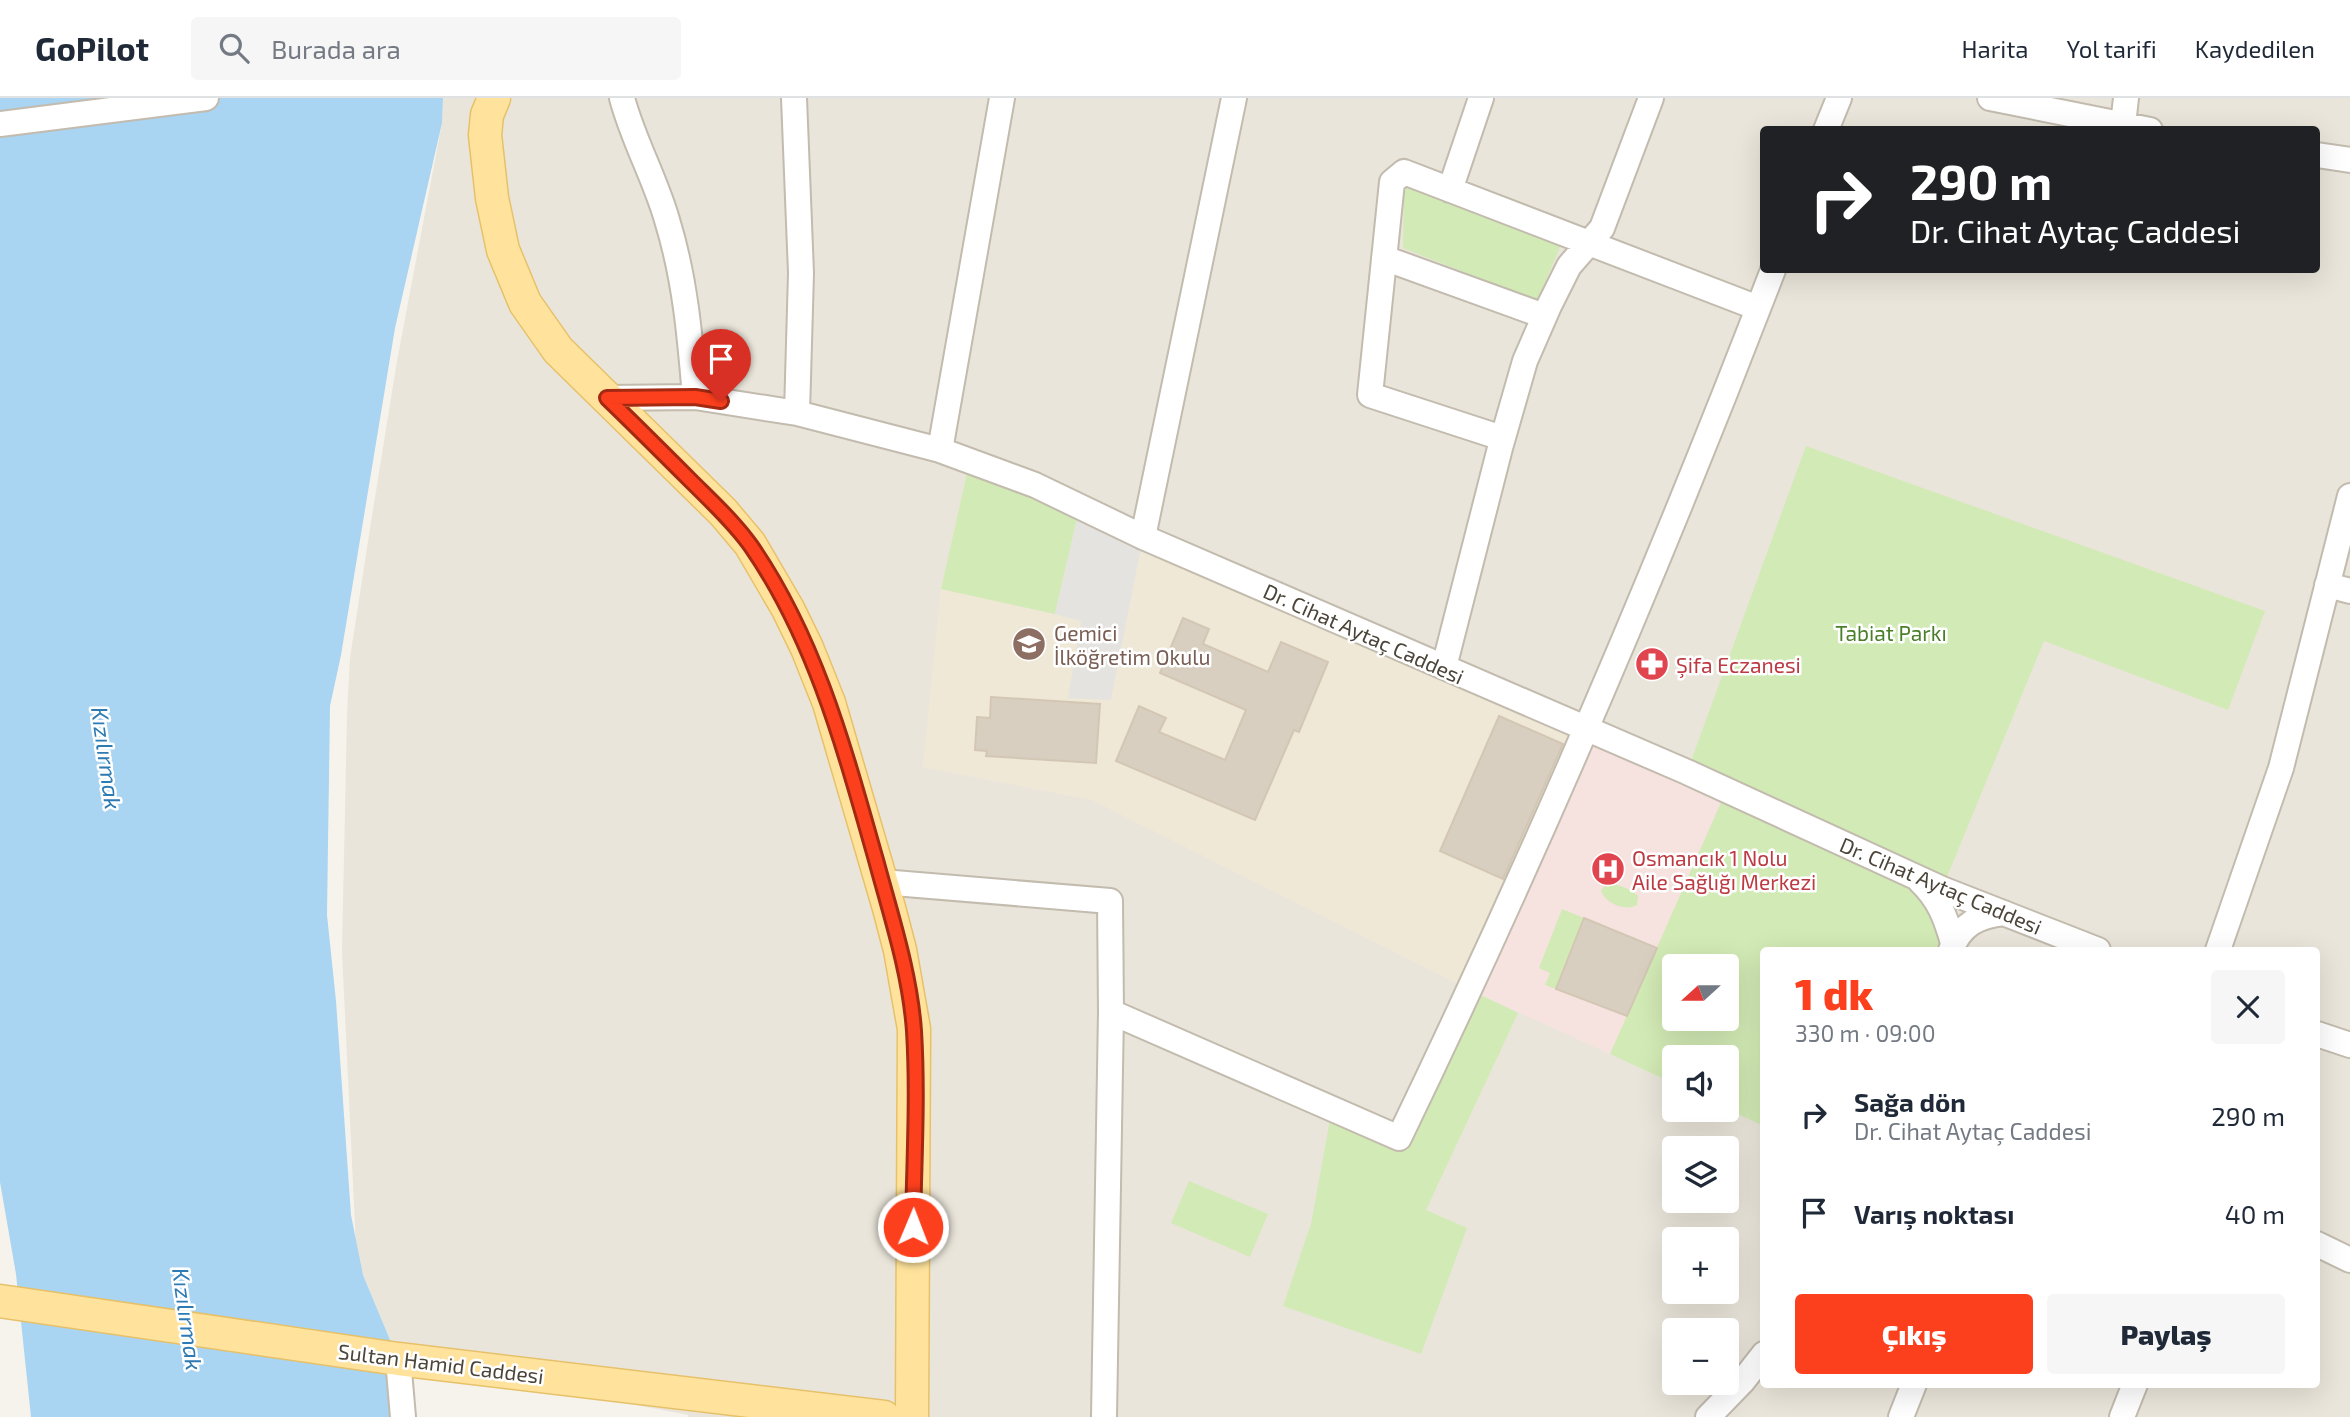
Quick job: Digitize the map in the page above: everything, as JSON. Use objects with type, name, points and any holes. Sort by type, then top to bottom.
[{"type":"main road","points":[[494,98],[486,125],[486,156],[496,219],[509,268],[525,303],[548,337],[723,512],[750,544],[807,648],[829,703],[900,950],[914,1029],[912,1417]]},
{"type":"main road","name":"Sultan Hamid Caddesi","points":[[0,1301],[398,1359],[884,1417]]},
{"type":"street","points":[[0,124],[206,98]]},
{"type":"street","points":[[622,98],[632,132],[666,216],[677,254],[688,314],[695,397]]},
{"type":"street","points":[[794,98],[801,274],[797,413]]},
{"type":"street","points":[[940,450],[1002,98]]},
{"type":"street","points":[[1143,537],[1234,98]]},
{"type":"street","points":[[1450,190],[1481,98]]},
{"type":"street","points":[[1444,667],[1502,438],[1525,361],[1569,266],[1602,228],[1651,98]]},
{"type":"street","points":[[1828,126],[1839,98]]},
{"type":"street","points":[[1990,98],[2128,126]]},
{"type":"street","points":[[2123,125],[2126,98]]},
{"type":"street","points":[[2320,155],[2349,152]]},
{"type":"street","points":[[1502,438],[1370,395],[1392,182],[1404,172],[1758,308]]},
{"type":"street","points":[[1384,258],[1544,316]]},
{"type":"street","points":[[1111,1012],[1399,1138],[1470,990],[1586,730],[1714,421],[1772,273]]},
{"type":"street","name":"Dr. Cihat Aytaç Caddesi","points":[[607,398],[695,397],[797,413],[940,450],[1035,485],[1143,537],[1687,772],[1916,877],[2090,947]]},
{"type":"street","points":[[2219,947],[2281,768],[2338,588],[2350,496]]},
{"type":"street","points":[[1916,877],[1936,898],[1947,921],[1952,947]]},
{"type":"street","points":[[882,882],[1110,901],[1111,1012],[1104,1417]]},
{"type":"street","points":[[1952,947],[1962,930],[1972,921],[2004,913]]},
{"type":"street","points":[[2320,1035],[2350,1045]]},
{"type":"street","points":[[2320,1245],[2350,1260]]},
{"type":"street","points":[[398,1359],[403,1417]]},
{"type":"street","points":[[1708,1417],[1760,1359]]},
{"type":"street","points":[[1901,1417],[1912,1388]]},
{"type":"street","points":[[2122,1417],[2133,1388]]},
{"type":"shaded area","points":[[443,98],[2350,98],[2350,1417],[688,1417],[398,1359],[363,1275],[356,1248],[342,951],[350,658],[397,361],[442,123]]},
{"type":"shaded area","points":[[970,460],[1586,730],[1470,990],[1092,800],[923,767],[941,589]]},
{"type":"shaded area","points":[[1080,506],[1143,537],[1111,700],[1068,698],[1081,621],[1055,614]]},
{"type":"shaded area","name":"Osmancık 1 Nolu Aile Sağlığı Merkezi","points":[[1586,730],[1727,791],[1610,1054],[1470,990]]},
{"type":"green space","points":[[1410,185],[1561,245],[1537,301],[1403,248],[1404,186]]},
{"type":"green space","name":"Tabiat Parkı","points":[[1806,446],[2265,611],[2228,710],[2044,641],[1942,889],[1951,947],[1760,947],[1760,1124],[1739,1115],[1739,1045],[1662,1045],[1662,1078],[1610,1054],[1726,791],[1687,772]]},
{"type":"green space","points":[[970,460],[1080,506],[1055,614],[941,589]]},
{"type":"green space","points":[[1607,884],[1632,891],[1638,896],[1637,905],[1622,907],[1606,899],[1601,890]]},
{"type":"green space","points":[[1562,909],[1584,918],[1556,989],[1545,985],[1550,973],[1539,968]]},
{"type":"green space","points":[[1470,990],[1518,1013],[1426,1210],[1467,1228],[1421,1354],[1283,1306],[1311,1224],[1332,1109],[1399,1138]]},
{"type":"green space","points":[[1189,1181],[1268,1214],[1250,1257],[1171,1223]]},
{"type":"water","name":"Kızılırmak","points":[[0,98],[443,98],[442,123],[395,328],[341,655],[330,706],[327,915],[336,1001],[351,1215],[363,1275],[398,1359],[398,1417],[31,1417],[16,1274],[0,1182]]},
{"type":"building","points":[[1183,618],[1209,629],[1203,644],[1268,672],[1281,642],[1328,662],[1299,732],[1294,730],[1255,820],[1116,761],[1139,706],[1166,718],[1159,732],[1225,760],[1246,710],[1160,673]]},
{"type":"building","points":[[991,697],[1100,704],[1096,763],[986,756],[987,751],[975,750],[977,717],[990,718]]},
{"type":"building","points":[[1499,716],[1563,744],[1503,879],[1440,851]]},
{"type":"building","points":[[1584,918],[1657,948],[1627,1016],[1556,989]]},
{"type":"place","name":"Gemici İlköğretim Okulu","points":[[1029,644]]},
{"type":"place","name":"Şifa Eczanesi","points":[[1652,664]]},
{"type":"place","name":"Osmancık 1 Nolu Aile Sağlığı Merkezi","points":[[1608,869]]},
{"type":"route","points":[[721,401],[695,397],[607,398],[723,512],[750,544],[788,609],[829,703],[889,908],[909,997],[914,1029],[915,1064],[913,1227]]}]
